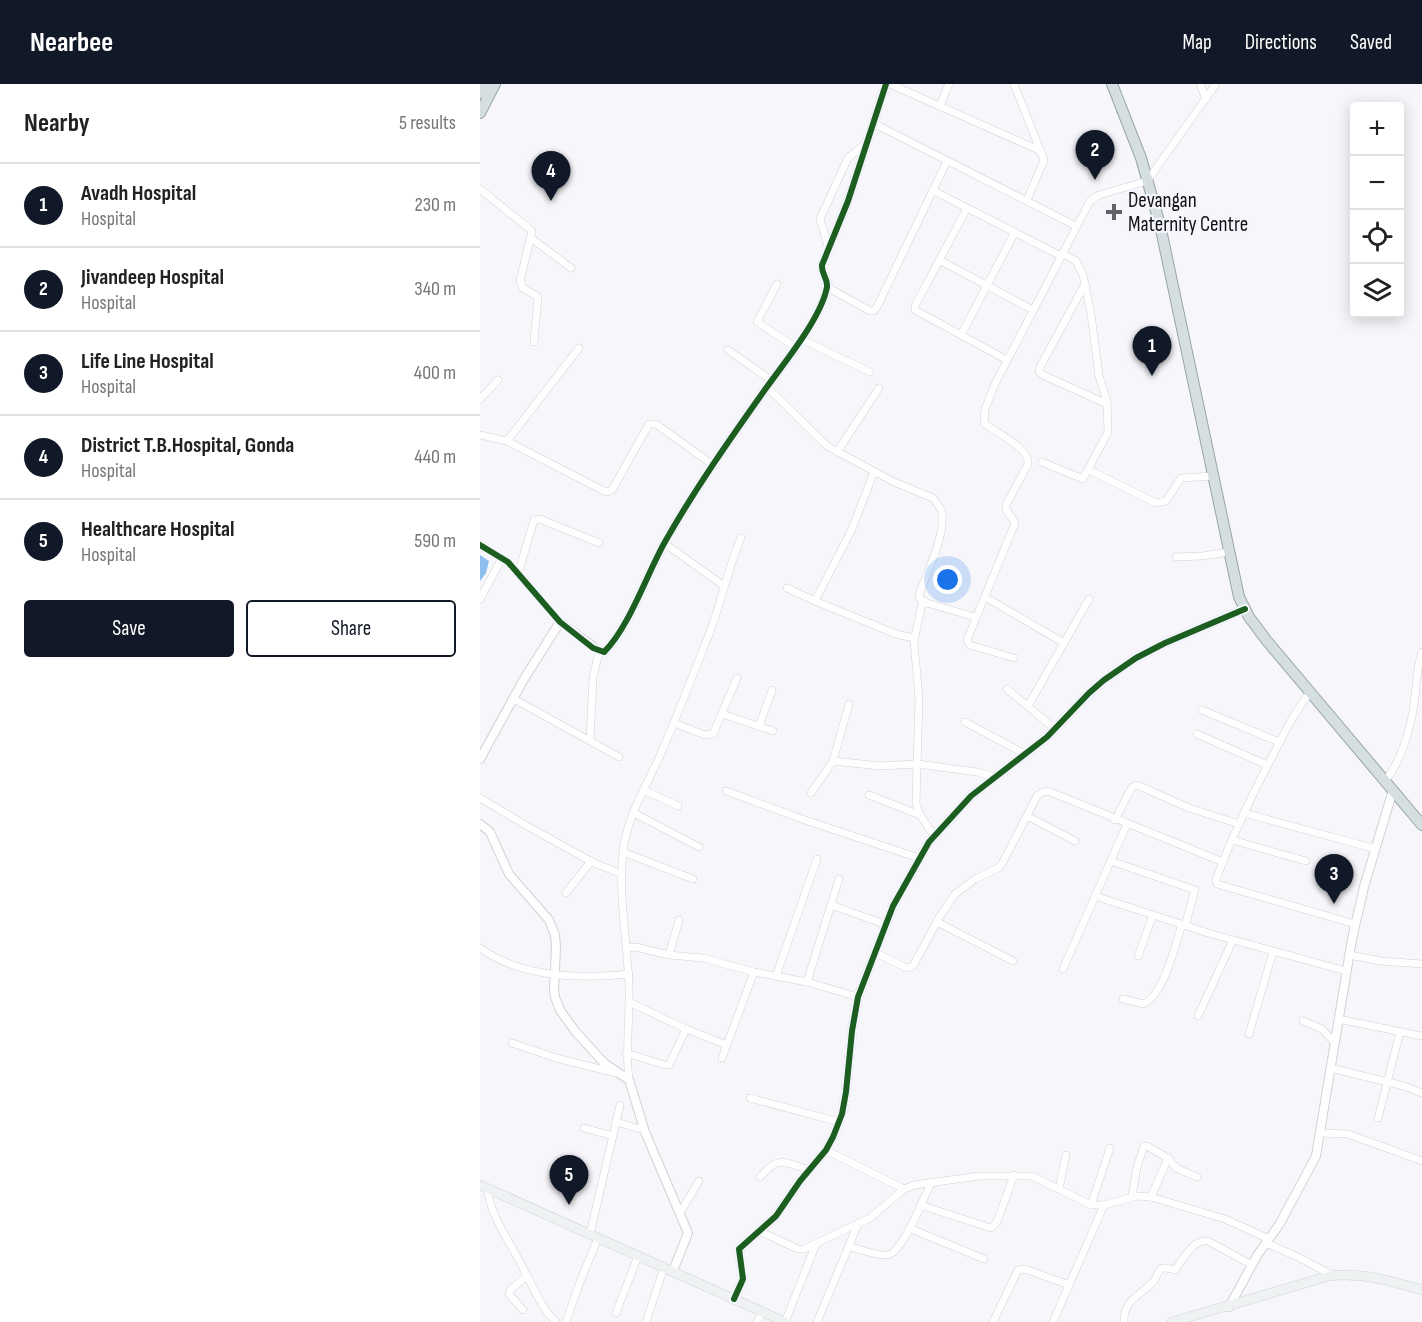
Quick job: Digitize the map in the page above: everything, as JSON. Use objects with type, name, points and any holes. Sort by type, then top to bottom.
[{"type":"highway","points":[[480,93],[485,84]]},
{"type":"highway","points":[[480,113],[495,84]]},
{"type":"highway","points":[[1112,84],[1141,158],[1160,225],[1176,293],[1233,580],[1239,597],[1267,641],[1309,694],[1422,825]]},
{"type":"main road","points":[[484,1186],[785,1322]]},
{"type":"main road","points":[[1172,1322],[1334,1276],[1360,1275],[1422,1290]]},
{"type":"street","points":[[480,545],[508,562],[560,622],[599,651],[604,652],[625,621],[664,543],[713,465],[814,318],[827,286],[822,272],[829,249],[888,84],[1041,151]]},
{"type":"street","points":[[940,106],[949,84]]},
{"type":"street","points":[[1014,84],[1041,151],[1043,164],[1027,200]]},
{"type":"street","points":[[1200,84],[1206,99]]},
{"type":"street","points":[[1014,658],[970,645],[968,640],[975,617],[1015,523],[1006,505],[1029,460],[1023,450],[982,420],[995,384],[1090,201],[1099,195],[1148,181],[1216,84]]},
{"type":"street","points":[[873,123],[1076,226]]},
{"type":"street","points":[[829,249],[819,219],[848,158],[865,144]]},
{"type":"street","points":[[827,286],[870,311],[874,310],[947,161]]},
{"type":"street","points":[[480,189],[530,229],[532,234],[520,281],[524,288],[538,297],[534,342]]},
{"type":"street","points":[[934,190],[1061,254],[1080,266],[1085,284],[1099,376],[1107,404],[1108,432],[1085,478],[1081,479],[1042,462]]},
{"type":"street","points":[[967,208],[915,306],[915,310],[1007,360]]},
{"type":"street","points":[[961,335],[1014,232]]},
{"type":"street","points":[[531,238],[572,268]]},
{"type":"street","points":[[939,260],[1033,310]]},
{"type":"street","points":[[777,284],[757,322],[795,347]]},
{"type":"street","points":[[1085,284],[1040,367],[1040,372],[1107,404]]},
{"type":"street","points":[[801,339],[870,372]]},
{"type":"street","points":[[507,441],[579,348]]},
{"type":"street","points":[[728,350],[769,384],[818,439],[874,472],[933,498],[941,511],[941,532],[919,595],[920,599],[975,617]]},
{"type":"street","points":[[480,399],[498,380]]},
{"type":"street","points":[[837,452],[879,387]]},
{"type":"street","points":[[480,435],[507,441],[606,492],[612,490],[650,424],[656,424],[713,465]]},
{"type":"street","points":[[1089,470],[1156,503],[1166,501],[1181,478],[1212,476]]},
{"type":"street","points":[[815,601],[852,529],[874,472]]},
{"type":"street","points":[[518,574],[534,520],[540,519],[599,543]]},
{"type":"street","points":[[646,1322],[688,1233],[644,1130],[630,1083],[626,1053],[629,974],[622,874],[623,852],[634,813],[674,723],[711,630],[741,538]]},
{"type":"street","points":[[664,543],[724,586]]},
{"type":"street","points":[[1176,557],[1229,552]]},
{"type":"street","points":[[480,599],[502,558]]},
{"type":"street","points":[[787,588],[896,634],[914,638]]},
{"type":"street","points":[[985,597],[1064,643]]},
{"type":"street","points":[[1028,706],[1089,599]]},
{"type":"street","points":[[927,603],[920,607],[914,638],[919,699],[916,803],[920,815],[934,836]]},
{"type":"street","points":[[734,1299],[743,1280],[739,1249],[776,1216],[826,1150],[839,1122],[846,1092],[858,997],[893,906],[919,858],[934,836],[971,796],[1056,729],[1104,680],[1136,658],[1165,643],[1245,609]]},
{"type":"street","points":[[480,759],[560,622]]},
{"type":"street","points":[[590,741],[593,678],[599,651]]},
{"type":"street","points":[[1385,781],[1395,769],[1401,754],[1414,706],[1418,663],[1422,652]]},
{"type":"street","points":[[674,723],[710,735],[716,731],[737,678]]},
{"type":"street","points":[[1007,689],[1056,729]]},
{"type":"street","points":[[759,727],[772,690]]},
{"type":"street","points":[[1309,694],[1295,713],[1267,765],[1216,880],[1220,886],[1355,924]]},
{"type":"street","points":[[514,699],[619,757]]},
{"type":"street","points":[[812,794],[833,761],[849,704]]},
{"type":"street","points":[[1202,710],[1280,742]]},
{"type":"street","points":[[722,714],[773,731]]},
{"type":"street","points":[[965,722],[1025,754]]},
{"type":"street","points":[[1197,734],[1267,765]]},
{"type":"street","points":[[833,761],[880,766],[916,764],[977,772],[996,777]]},
{"type":"street","points":[[1115,820],[1132,787],[1137,785],[1189,808],[1239,824]]},
{"type":"street","points":[[644,790],[678,806]]},
{"type":"street","points":[[1226,1307],[1265,1239],[1279,1225],[1316,1156],[1355,924],[1393,790]]},
{"type":"street","points":[[726,791],[919,858]]},
{"type":"street","points":[[876,953],[910,968],[955,894],[975,879],[1002,864],[1037,796],[1048,791],[1223,862]]},
{"type":"street","points":[[869,795],[920,815]]},
{"type":"street","points":[[480,798],[591,861],[622,874]]},
{"type":"street","points":[[634,813],[699,847]]},
{"type":"street","points":[[1244,813],[1376,849]]},
{"type":"street","points":[[1027,816],[1075,841]]},
{"type":"street","points":[[480,824],[490,832],[509,874],[549,920],[555,935],[555,997],[560,1010],[575,1031],[604,1063],[630,1083]]},
{"type":"street","points":[[1063,969],[1126,824]]},
{"type":"street","points":[[1232,840],[1306,861]]},
{"type":"street","points":[[623,852],[693,879]]},
{"type":"street","points":[[776,976],[817,859]]},
{"type":"street","points":[[566,893],[591,861]]},
{"type":"street","points":[[1111,861],[1195,890],[1165,978],[1150,1001],[1143,1004],[1123,999]]},
{"type":"street","points":[[807,982],[839,879]]},
{"type":"street","points":[[1095,896],[1273,952],[1346,971]]},
{"type":"street","points":[[831,904],[887,925]]},
{"type":"street","points":[[1138,956],[1153,915]]},
{"type":"street","points":[[669,955],[679,920]]},
{"type":"street","points":[[936,922],[1013,961]]},
{"type":"street","points":[[1198,1016],[1233,940]]},
{"type":"street","points":[[480,948],[505,964],[555,974],[612,976],[629,974]]},
{"type":"street","points":[[627,948],[703,958],[754,972],[807,982],[858,997]]},
{"type":"street","points":[[1249,1034],[1273,952]]},
{"type":"street","points":[[1349,955],[1381,961],[1422,964]]},
{"type":"street","points":[[722,1058],[754,972]]},
{"type":"street","points":[[629,1002],[686,1029],[727,1045]]},
{"type":"street","points":[[1338,1019],[1422,1036]]},
{"type":"street","points":[[1303,1021],[1318,1026],[1334,1042]]},
{"type":"street","points":[[626,1053],[669,1065],[686,1029]]},
{"type":"street","points":[[1378,1118],[1400,1032]]},
{"type":"street","points":[[512,1043],[556,1059],[620,1074]]},
{"type":"street","points":[[1330,1068],[1412,1088],[1422,1093]]},
{"type":"street","points":[[750,1098],[839,1122]]},
{"type":"street","points":[[566,1322],[594,1236],[620,1105]]},
{"type":"street","points":[[616,1122],[644,1130]]},
{"type":"street","points":[[584,1128],[613,1136]]},
{"type":"street","points":[[1320,1133],[1348,1134],[1422,1161]]},
{"type":"street","points":[[1132,1197],[1137,1167],[1144,1146],[1168,1158],[1176,1168],[1197,1177]]},
{"type":"street","points":[[1091,1205],[1110,1148]]},
{"type":"street","points":[[826,1150],[904,1189]]},
{"type":"street","points":[[1059,1189],[1066,1155]]},
{"type":"street","points":[[1150,1197],[1168,1158]]},
{"type":"street","points":[[760,1177],[771,1164],[776,1162],[809,1170]]},
{"type":"street","points":[[920,1205],[991,1228],[997,1222],[1014,1175]]},
{"type":"street","points":[[759,1231],[798,1249],[804,1249],[878,1213],[904,1189],[914,1185],[979,1176],[1032,1176],[1091,1205],[1104,1205],[1132,1197],[1150,1197],[1225,1218],[1334,1276]]},
{"type":"street","points":[[680,1213],[699,1180]]},
{"type":"street","points":[[850,1246],[886,1256],[893,1254],[901,1245],[931,1183]]},
{"type":"street","points":[[484,1186],[502,1230],[537,1296],[556,1322]]},
{"type":"street","points":[[1053,1322],[1104,1205]]},
{"type":"street","points":[[818,1322],[858,1224]]},
{"type":"street","points":[[909,1228],[984,1258]]},
{"type":"street","points":[[1124,1322],[1125,1311],[1131,1300],[1152,1283],[1161,1269],[1175,1270],[1190,1249],[1202,1241],[1208,1241],[1250,1264]]},
{"type":"street","points":[[785,1322],[816,1244]]},
{"type":"street","points":[[616,1313],[638,1256]]},
{"type":"street","points":[[993,1322],[1018,1270],[1025,1269],[1069,1285]]},
{"type":"street","points":[[523,1310],[509,1294],[510,1290],[528,1276]]},
{"type":"street","points":[[757,1322],[762,1312]]},
{"type":"water","points":[[480,555],[489,561],[486,573],[480,581]]},
{"type":"cycle path","points":[[480,545],[508,562],[560,622],[593,648],[604,652],[613,642],[638,599],[666,540],[689,502],[817,313],[827,287],[822,265],[848,201],[886,84]]},
{"type":"cycle path","points":[[734,1299],[743,1279],[739,1249],[776,1216],[800,1181],[826,1150],[833,1137],[842,1114],[846,1092],[858,997],[893,906],[929,842],[971,796],[1047,737],[1104,680],[1136,658],[1165,643],[1245,609]]},
{"type":"place","name":"Jivandeep Hospital","points":[[1095,180]]},
{"type":"place","name":"District T.B.Hospital, Gonda","points":[[551,201]]},
{"type":"place","name":"Devangan Maternity Centre","points":[[1114,212]]},
{"type":"place","name":"Avadh Hospital","points":[[1152,376]]},
{"type":"place","name":"Life Line Hospital","points":[[1334,904]]},
{"type":"place","name":"Healthcare Hospital","points":[[569,1205]]}]
